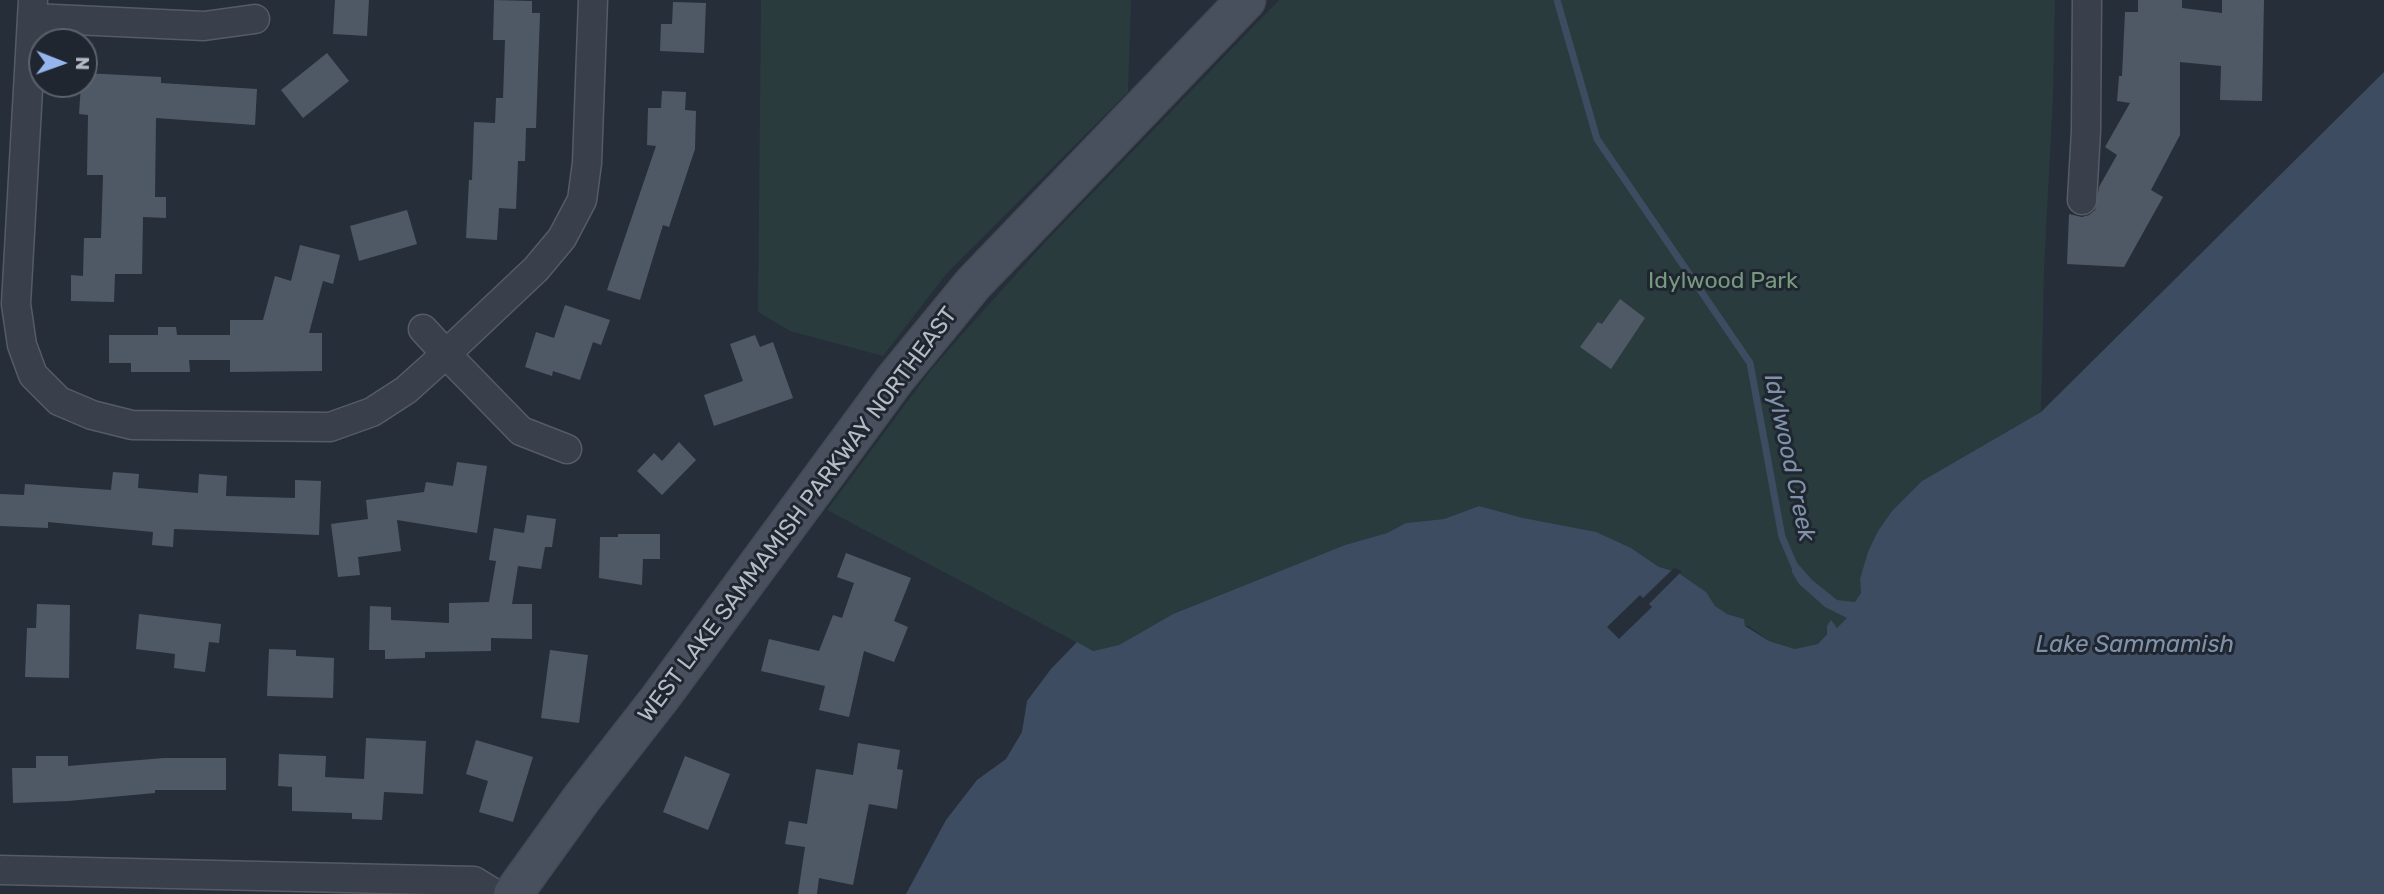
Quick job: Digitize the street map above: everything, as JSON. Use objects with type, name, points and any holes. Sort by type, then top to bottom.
[{"type":"main road","name":"WEST LAKE SAMMAMISH PARKWAY NORTHEAST","points":[[513,894],[904,369],[974,284],[1247,0]]},
{"type":"street","points":[[255,19],[204,26],[33,9],[16,304],[22,345],[33,375],[58,401],[92,415],[132,425],[330,427],[372,412],[406,390],[536,269],[562,238],[582,200],[587,163],[593,0]]},
{"type":"street","points":[[2082,200],[2086,131],[2087,0]]},
{"type":"street","points":[[423,329],[521,431],[567,449]]},
{"type":"street","points":[[0,870],[474,881],[495,894]]},
{"type":"green space","points":[[761,0],[1131,0],[1128,92],[947,273],[883,356],[790,331],[758,312]]},
{"type":"green space","name":"Idylwood Park","points":[[1279,0],[2055,0],[2041,412],[1922,481],[1892,511],[1878,531],[1860,579],[1861,593],[1848,618],[1839,627],[1828,631],[1818,645],[1795,649],[1769,641],[1749,626],[1745,626],[1744,619],[1727,614],[1714,606],[1705,592],[1677,572],[1659,567],[1631,548],[1479,506],[1444,519],[1406,523],[1387,533],[1345,545],[1173,614],[1119,645],[1093,651],[827,510],[930,371],[973,322],[1048,239]]},
{"type":"water","name":"Lake Sammamish","points":[[2384,72],[2384,894],[906,894],[946,820],[977,780],[1006,759],[1022,732],[1027,701],[1051,669],[1077,642],[1093,651],[1119,645],[1173,614],[1345,545],[1387,533],[1406,523],[1444,519],[1479,506],[1523,518],[1596,532],[1631,548],[1659,567],[1677,572],[1706,592],[1715,606],[1727,614],[1744,619],[1745,626],[1769,641],[1795,649],[1818,644],[1827,634],[1827,626],[1831,620],[1837,628],[1847,618],[1825,607],[1799,584],[1792,572],[1791,560],[1837,600],[1855,602],[1861,593],[1860,579],[1868,552],[1892,511],[1922,481],[2041,412]]},
{"type":"pier","points":[[1674,568],[1682,571],[1649,604],[1652,607],[1619,639],[1607,627],[1640,595],[1643,598]]},
{"type":"building","points":[[335,0],[369,0],[367,36],[333,34]]},
{"type":"building","points":[[494,0],[532,1],[532,13],[540,13],[536,128],[526,128],[525,161],[518,161],[516,209],[499,208],[497,240],[466,238],[474,122],[495,123],[496,98],[503,98],[505,40],[493,40]]},
{"type":"building","points":[[2138,0],[2182,0],[2182,8],[2222,13],[2222,0],[2264,0],[2262,101],[2220,100],[2221,66],[2180,62],[2180,135],[2151,190],[2163,197],[2124,267],[2067,264],[2069,214],[2082,217],[2095,210],[2099,187],[2117,155],[2105,147],[2130,103],[2117,101],[2119,76],[2122,76],[2125,12],[2138,12]]},
{"type":"building","points":[[673,2],[706,3],[704,53],[660,51],[661,24],[672,24]]},
{"type":"building","points":[[327,53],[349,81],[303,118],[281,90]]},
{"type":"building","points":[[98,74],[161,77],[161,83],[257,89],[255,125],[156,118],[155,197],[166,197],[166,218],[143,217],[142,274],[115,274],[114,302],[71,301],[71,275],[83,276],[84,238],[101,238],[103,175],[87,175],[88,115],[79,114],[80,98],[98,98]]},
{"type":"building","points":[[662,91],[686,92],[685,110],[696,111],[695,149],[669,227],[663,225],[640,300],[607,290],[656,146],[647,145],[648,108],[661,108]]},
{"type":"building","points":[[407,210],[417,244],[359,261],[350,226]]},
{"type":"building","points":[[300,245],[340,255],[333,284],[323,281],[309,333],[322,333],[322,371],[230,372],[230,360],[189,360],[190,372],[131,372],[131,363],[109,363],[109,335],[158,335],[158,327],[176,327],[177,335],[230,335],[230,320],[263,320],[275,276],[291,281]]},
{"type":"building","points":[[1620,299],[1645,318],[1611,369],[1580,347],[1598,322],[1602,324]]},
{"type":"building","points":[[565,305],[610,320],[601,345],[593,342],[580,380],[553,371],[552,376],[525,367],[536,332],[554,338]]},
{"type":"building","points":[[755,335],[760,347],[773,342],[793,398],[714,426],[704,395],[743,381],[730,344]]},
{"type":"building","points":[[679,442],[696,460],[662,495],[637,471],[654,453],[662,461]]},
{"type":"building","points":[[457,462],[487,466],[477,533],[397,520],[401,551],[358,557],[360,575],[338,577],[331,524],[368,519],[366,500],[424,492],[426,482],[453,486]]},
{"type":"building","points":[[113,472],[139,474],[138,488],[198,493],[199,474],[227,476],[226,496],[295,498],[295,480],[321,481],[319,535],[174,529],[173,547],[152,545],[153,532],[48,522],[48,528],[0,526],[0,494],[24,495],[25,484],[111,490]]},
{"type":"building","points":[[527,515],[556,519],[552,547],[545,547],[541,569],[518,566],[512,604],[532,604],[532,639],[491,638],[491,651],[425,652],[425,658],[385,659],[385,650],[369,650],[370,606],[391,607],[391,620],[449,623],[449,603],[489,602],[496,561],[489,560],[494,528],[524,533]]},
{"type":"building","points":[[618,534],[660,534],[660,559],[643,559],[642,585],[599,578],[600,537],[618,537]]},
{"type":"building","points":[[846,553],[911,578],[894,621],[908,627],[894,662],[864,651],[849,717],[819,710],[825,686],[761,671],[769,639],[819,651],[833,615],[842,618],[854,583],[837,577]]},
{"type":"building","points":[[37,604],[70,605],[69,678],[25,677],[27,628],[36,628]]},
{"type":"building","points":[[139,614],[221,624],[219,643],[209,642],[205,672],[174,668],[175,654],[136,649]]},
{"type":"building","points":[[269,649],[296,650],[296,656],[334,658],[333,698],[267,696]]},
{"type":"building","points":[[550,650],[588,655],[579,723],[541,718]]},
{"type":"building","points":[[366,738],[426,741],[423,794],[384,792],[382,820],[352,819],[352,813],[292,811],[292,787],[278,786],[279,754],[326,756],[325,777],[364,779]]},
{"type":"building","points":[[476,740],[533,757],[513,822],[479,812],[488,781],[466,774]]},
{"type":"building","points":[[858,743],[900,750],[897,769],[903,770],[897,809],[869,804],[853,885],[819,878],[817,894],[798,894],[805,847],[785,844],[789,821],[807,824],[816,769],[853,775]]},
{"type":"building","points":[[36,756],[68,756],[68,766],[164,758],[226,758],[226,790],[155,790],[155,793],[68,801],[13,803],[12,768],[36,768]]},
{"type":"building","points":[[685,756],[730,774],[708,830],[663,812]]},
{"type":"waterway","name":"Idylwood Creek","points":[[1557,0],[1597,139],[1750,363],[1782,537],[1795,567]]}]
